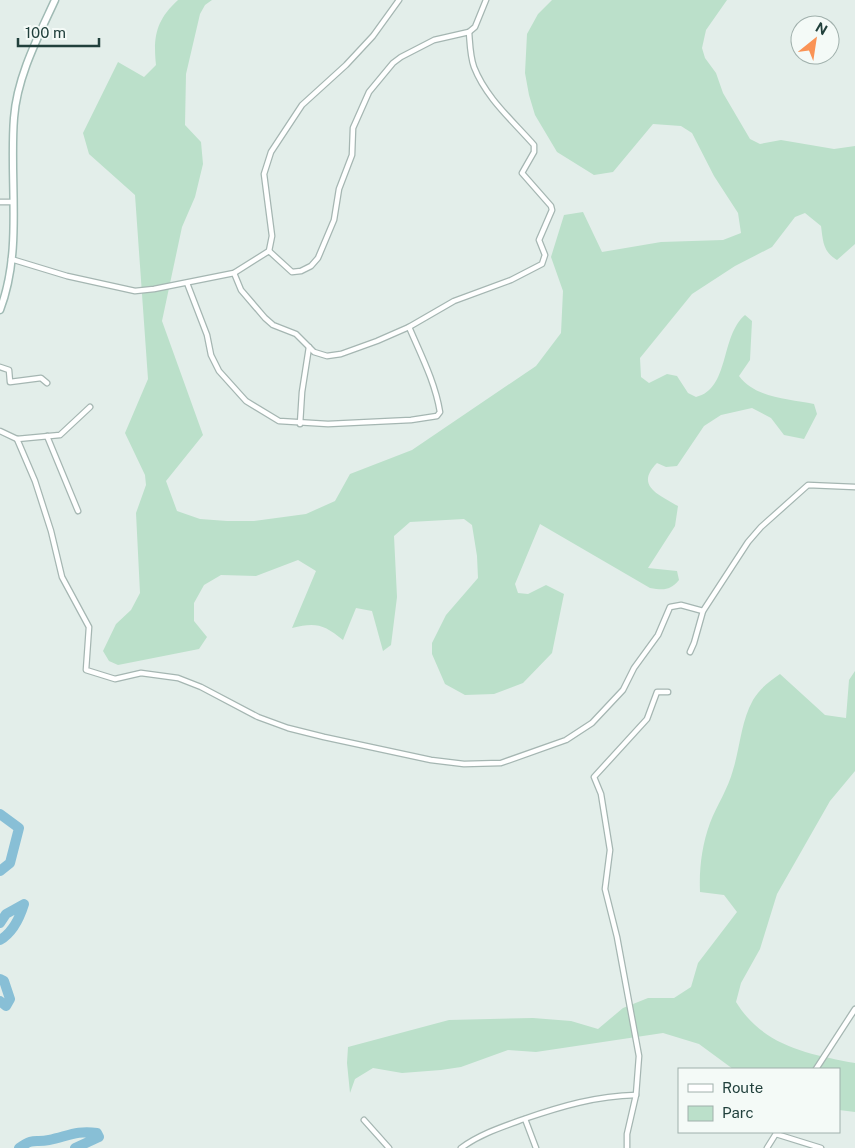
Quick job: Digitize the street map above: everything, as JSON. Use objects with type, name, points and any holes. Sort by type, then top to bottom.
[{"type":"street","points":[[0,310],[7,292],[11,259],[14,117],[24,74],[54,0]]},
{"type":"street","points":[[11,259],[121,289],[154,289],[234,273],[269,251],[272,236],[264,174],[271,152],[302,105],[362,47],[399,0]]},
{"type":"street","points":[[269,251],[292,272],[301,271],[311,266],[318,258],[334,220],[339,189],[352,155],[353,128],[369,92],[393,63],[401,57],[434,40],[469,32],[475,27],[486,0]]},
{"type":"street","points":[[234,273],[241,290],[264,318],[273,325],[296,334],[320,355],[341,354],[377,342],[409,327],[454,301],[511,280],[542,264],[545,259],[539,240],[552,210],[522,173],[532,158],[534,145],[515,127],[478,76],[473,66],[469,32]]},
{"type":"street","points":[[0,202],[13,202]]},
{"type":"street","points":[[187,283],[207,335],[211,355],[229,385],[246,401],[279,421],[300,424],[411,420],[437,416],[440,412],[439,405],[431,376],[409,327]]},
{"type":"street","points":[[300,424],[302,392],[309,347]]},
{"type":"street","points":[[0,367],[9,370],[10,382],[41,378],[46,383]]},
{"type":"street","points":[[0,431],[18,439],[64,433],[90,407]]},
{"type":"street","points":[[46,436],[78,511]]},
{"type":"street","points":[[18,439],[37,490],[62,577],[89,627],[86,670],[115,679],[142,673],[178,678],[210,691],[258,717],[288,728],[431,760],[464,764],[501,763],[566,740],[592,723],[623,690],[634,668],[658,635],[670,607],[681,605],[703,611]]},
{"type":"street","points":[[690,652],[703,611],[748,542],[761,527],[808,485],[855,487]]},
{"type":"street","points":[[627,1148],[627,1134],[636,1095],[638,1056],[617,938],[605,890],[610,850],[601,794],[594,777],[647,719],[657,692],[668,692]]},
{"type":"street","points":[[817,1068],[855,1009]]},
{"type":"street","points":[[461,1148],[488,1131],[564,1105],[609,1096],[636,1095]]},
{"type":"street","points":[[525,1119],[536,1148]]},
{"type":"street","points":[[364,1120],[389,1148]]},
{"type":"street","points":[[767,1148],[776,1133],[821,1148]]},
{"type":"green space","points":[[178,0],[212,0],[205,5],[200,14],[186,74],[185,125],[201,142],[203,164],[195,197],[182,227],[162,321],[203,435],[166,481],[177,511],[200,519],[254,521],[306,514],[335,501],[350,474],[412,450],[536,366],[561,333],[563,291],[551,257],[564,215],[583,212],[602,252],[661,242],[723,240],[741,233],[738,213],[714,176],[692,133],[681,126],[653,124],[613,172],[594,175],[557,152],[535,115],[525,73],[527,34],[538,14],[552,0],[727,0],[706,30],[702,48],[705,58],[716,73],[723,93],[750,139],[760,144],[781,140],[834,149],[855,146],[855,244],[837,260],[826,250],[821,226],[805,213],[795,217],[772,247],[735,266],[692,294],[640,358],[641,377],[649,383],[667,374],[677,376],[688,393],[696,397],[707,392],[714,384],[720,373],[737,324],[745,315],[752,321],[750,360],[739,376],[754,389],[763,393],[814,404],[817,414],[804,439],[784,435],[771,418],[752,408],[721,415],[704,426],[677,466],[666,467],[657,463],[648,478],[649,484],[657,494],[678,506],[675,526],[648,568],[677,571],[679,580],[676,584],[666,589],[650,588],[540,524],[515,584],[518,593],[528,594],[546,585],[564,594],[552,653],[523,683],[494,694],[465,695],[445,684],[432,654],[432,643],[446,615],[478,578],[472,525],[464,519],[410,522],[394,536],[397,597],[391,645],[383,651],[372,611],[356,608],[343,640],[319,626],[307,625],[292,628],[316,571],[298,560],[256,576],[221,575],[204,585],[194,603],[194,621],[207,637],[199,649],[118,665],[109,661],[103,651],[116,624],[131,610],[140,593],[136,513],[146,485],[145,475],[125,433],[148,379],[135,195],[89,154],[83,133],[118,62],[144,77],[156,65],[155,46],[158,30],[165,15]]},
{"type":"green space","points":[[855,671],[855,771],[830,801],[777,894],[760,949],[741,983],[736,1002],[759,1029],[788,1046],[820,1056],[855,1063],[855,1112],[840,1110],[840,1068],[732,1068],[699,1044],[663,1033],[536,1052],[508,1050],[461,1067],[441,1070],[402,1073],[373,1068],[355,1079],[350,1093],[347,1063],[348,1047],[449,1020],[533,1018],[571,1021],[598,1029],[623,1008],[648,998],[674,998],[691,987],[698,963],[737,912],[724,895],[700,892],[700,874],[707,831],[731,777],[743,726],[753,700],[768,683],[780,674],[825,715],[846,718],[849,680]]},
{"type":"waterway","points":[[0,814],[19,828],[10,863],[0,871]]},
{"type":"waterway","points":[[0,923],[6,914],[24,904],[15,924],[0,940]]},
{"type":"waterway","points":[[0,979],[4,981],[10,999],[6,1006],[0,1001]]},
{"type":"waterway","points":[[19,1148],[32,1141],[49,1140],[78,1133],[97,1133],[99,1137],[75,1148]]}]
